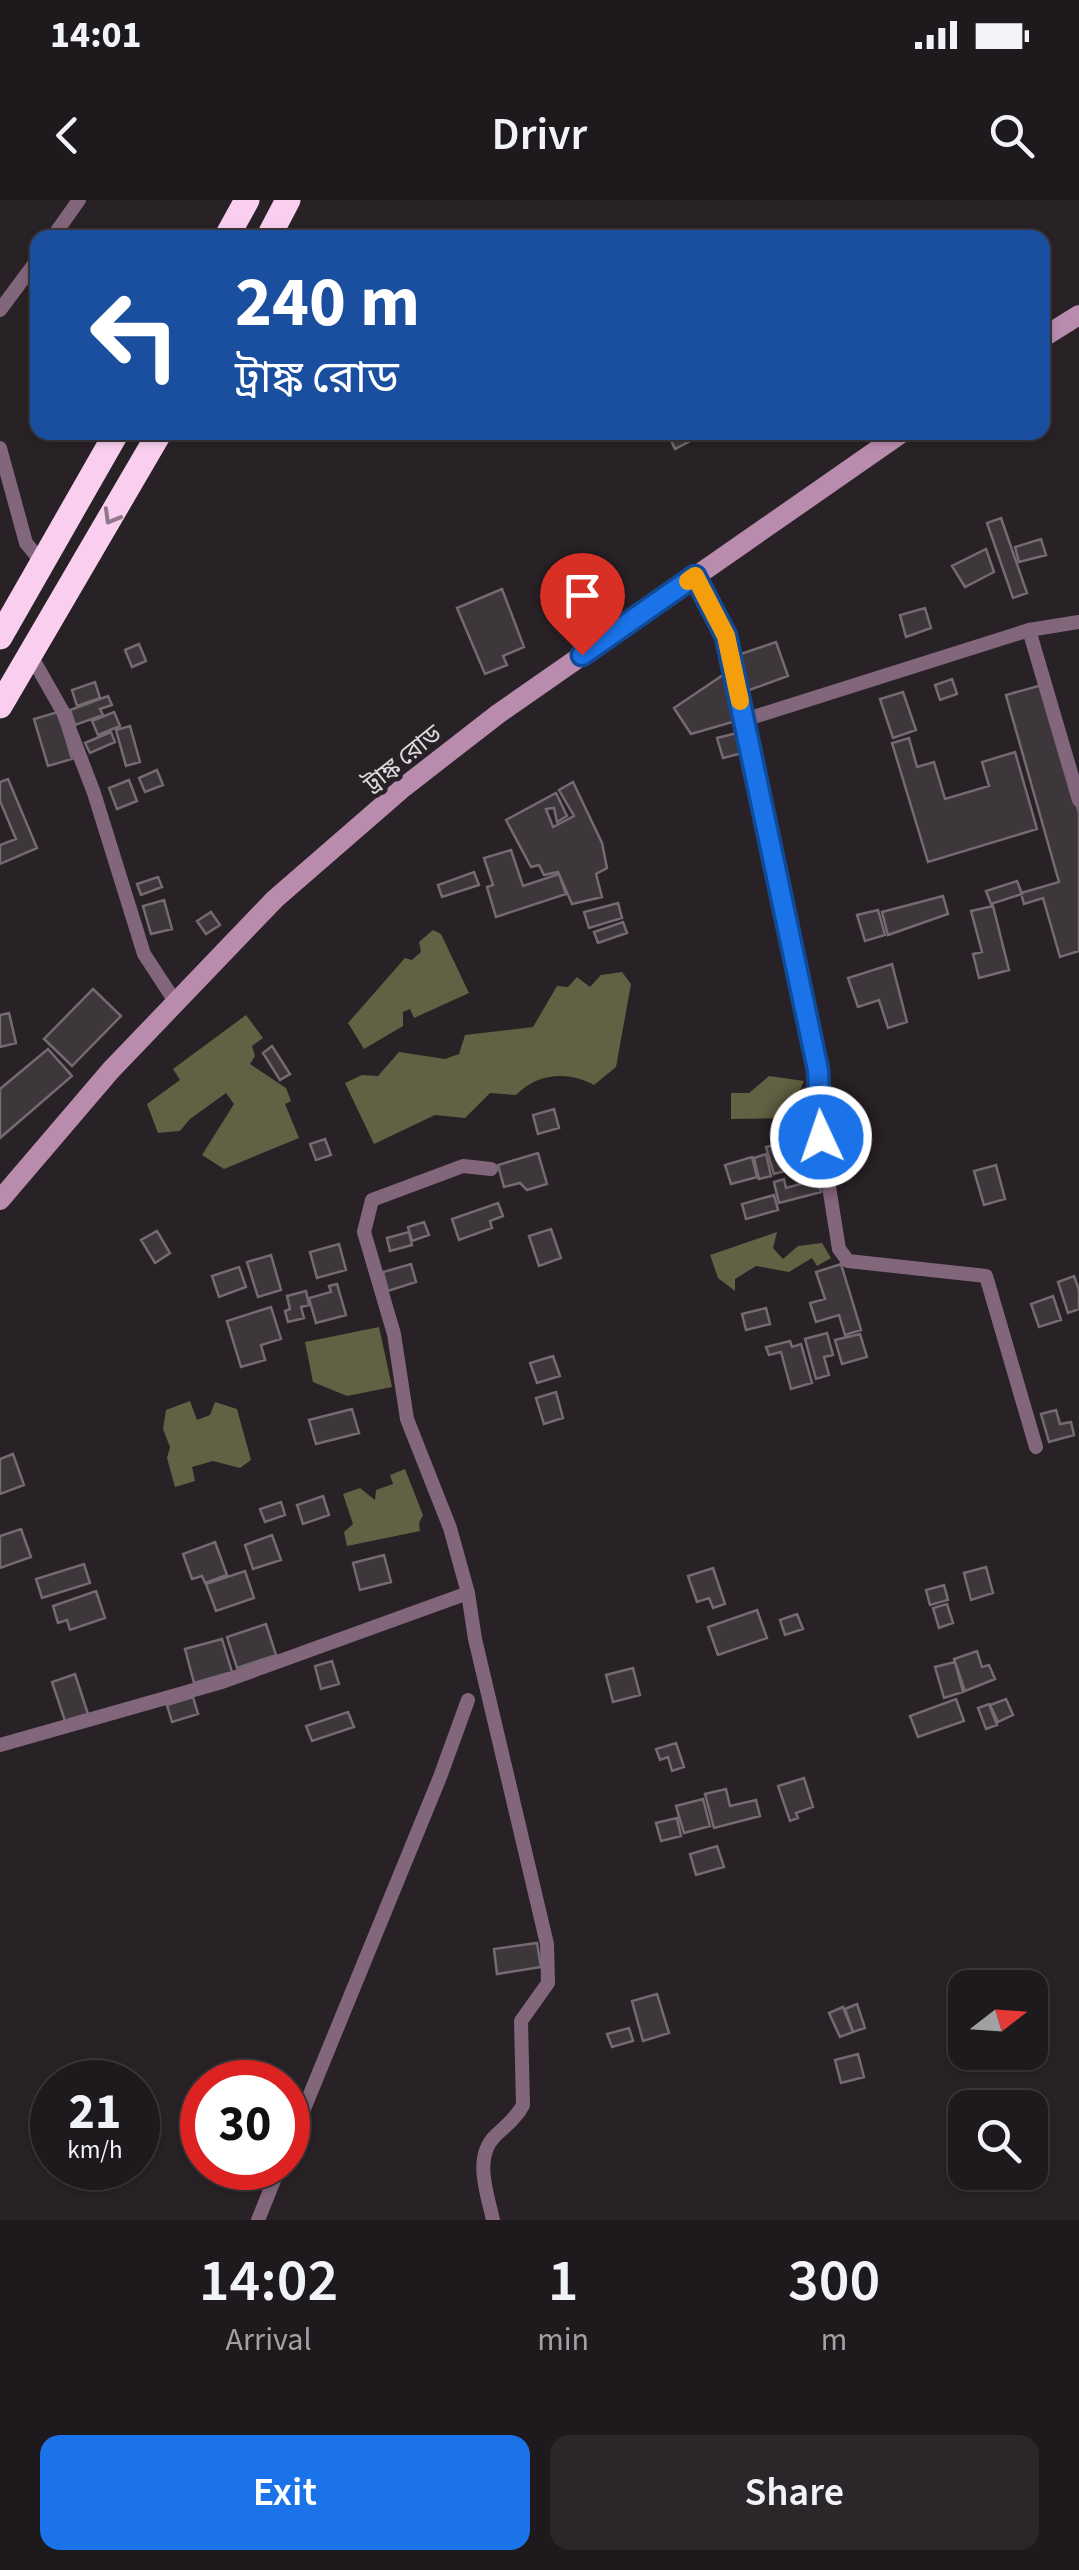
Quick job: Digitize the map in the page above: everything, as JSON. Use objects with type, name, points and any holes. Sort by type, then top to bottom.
[{"type":"highway","points":[[230,230],[247,200]]},
{"type":"highway","points":[[272,230],[288,200]]},
{"type":"highway","points":[[0,636],[113,440]]},
{"type":"highway","points":[[0,706],[155,440]]},
{"type":"main road","points":[[1050,333],[1079,315]]},
{"type":"main road","name":"ট্রাঙ্ক রোড","points":[[0,1200],[112,1070],[275,899],[404,786],[498,714],[891,440]]},
{"type":"street","points":[[57,230],[78,200]]},
{"type":"street","points":[[0,310],[30,269]]},
{"type":"street","points":[[0,448],[26,543],[41,562]]},
{"type":"street","points":[[695,576],[726,636],[744,720],[818,1070],[821,1137],[839,1249],[848,1261],[986,1276],[1036,1447]]},
{"type":"street","points":[[744,720],[1030,630],[1079,622]]},
{"type":"street","points":[[1030,630],[1079,800]]},
{"type":"street","points":[[30,654],[62,712],[94,792],[144,954],[176,1002]]},
{"type":"street","points":[[491,1169],[463,1166],[372,1200],[364,1232],[394,1334],[407,1419],[450,1528],[468,1593],[475,1639],[548,1944],[548,1984],[521,2022],[522,2104],[519,2113],[487,2144],[482,2168],[493,2220]]},
{"type":"street","points":[[0,1745],[222,1682],[468,1593]]},
{"type":"street","points":[[310,2094],[468,1700]]},
{"type":"street","points":[[258,2220],[270,2190]]},
{"type":"shaded area","points":[[433,930],[441,934],[469,993],[414,1018],[410,1009],[403,1012],[403,1026],[364,1049],[348,1023],[405,958],[412,960],[421,952],[419,942]]},
{"type":"shaded area","points":[[622,972],[631,984],[616,1067],[594,1085],[563,1076],[543,1078],[516,1095],[490,1093],[465,1118],[435,1115],[374,1144],[345,1083],[362,1075],[378,1076],[399,1052],[445,1059],[459,1054],[465,1035],[533,1027],[557,986],[568,987],[577,977],[590,987],[601,975]]},
{"type":"shaded area","points":[[246,1015],[263,1038],[252,1046],[255,1056],[250,1064],[286,1088],[291,1101],[285,1104],[299,1138],[224,1169],[202,1155],[234,1104],[226,1093],[180,1131],[158,1133],[147,1104],[180,1080],[173,1069]]},
{"type":"shaded area","points":[[769,1076],[804,1081],[788,1118],[731,1119],[731,1093],[749,1093]]},
{"type":"shaded area","points":[[777,1232],[773,1248],[783,1259],[798,1246],[822,1243],[831,1258],[817,1266],[812,1258],[789,1272],[756,1266],[735,1279],[735,1291],[718,1278],[710,1255]]},
{"type":"shaded area","points":[[379,1327],[392,1387],[347,1396],[313,1382],[305,1342]]},
{"type":"shaded area","points":[[190,1401],[197,1420],[210,1415],[215,1402],[237,1409],[251,1460],[240,1468],[213,1461],[192,1467],[195,1481],[175,1487],[167,1458],[170,1447],[163,1429],[166,1410]]},
{"type":"shaded area","points":[[405,1469],[423,1515],[420,1531],[347,1546],[344,1532],[353,1524],[343,1494],[360,1488],[375,1500],[376,1490],[393,1484],[390,1475]]},
{"type":"building","points":[[671,440],[692,440],[675,449]]},
{"type":"building","points":[[1001,518],[1027,593],[1013,598],[987,523]]},
{"type":"building","points":[[1041,539],[1046,555],[1019,562],[1015,547]]},
{"type":"building","points":[[986,549],[994,572],[965,587],[952,566]]},
{"type":"building","points":[[502,589],[524,647],[503,656],[507,665],[485,674],[457,608]]},
{"type":"building","points":[[925,608],[931,628],[906,637],[900,615]]},
{"type":"building","points":[[776,642],[788,676],[744,692],[732,657]]},
{"type":"building","points":[[139,644],[146,661],[132,667],[125,650]]},
{"type":"building","points":[[723,675],[736,721],[691,734],[674,708]]},
{"type":"building","points":[[952,679],[957,694],[940,700],[935,685]]},
{"type":"building","points":[[95,682],[100,698],[77,706],[72,690]]},
{"type":"building","points":[[1042,685],[1079,813],[1079,951],[1060,957],[1043,898],[1024,904],[1021,893],[1059,882],[1006,695]]},
{"type":"building","points":[[903,692],[916,730],[893,738],[880,699]]},
{"type":"building","points":[[108,696],[112,705],[100,709],[103,715],[75,725],[70,710]]},
{"type":"building","points":[[58,712],[72,759],[48,766],[34,719]]},
{"type":"building","points":[[114,712],[120,726],[98,735],[92,721]]},
{"type":"building","points":[[130,726],[140,762],[126,766],[116,730]]},
{"type":"building","points":[[111,732],[115,742],[90,753],[85,743]]},
{"type":"building","points":[[737,733],[742,753],[723,758],[717,738]]},
{"type":"building","points":[[909,738],[917,767],[934,762],[945,799],[989,786],[982,762],[1015,752],[1037,829],[928,862],[892,743]]},
{"type":"building","points":[[157,770],[163,785],[145,792],[139,778]]},
{"type":"building","points":[[8,779],[37,848],[0,864],[0,845],[16,839],[0,801],[0,782]]},
{"type":"building","points":[[129,780],[137,801],[117,809],[109,788]]},
{"type":"building","points":[[573,782],[602,843],[607,868],[596,874],[602,897],[572,904],[558,872],[544,875],[539,865],[531,867],[506,820],[556,793],[567,816],[557,822],[554,808],[546,809],[553,827],[574,816],[559,790]]},
{"type":"building","points":[[511,850],[523,886],[559,874],[566,894],[496,917],[487,887],[493,885],[484,858]]},
{"type":"building","points":[[474,872],[479,885],[442,897],[438,885]]},
{"type":"building","points":[[158,877],[162,887],[141,895],[137,884]]},
{"type":"building","points":[[1017,881],[1022,894],[991,904],[986,891]]},
{"type":"building","points":[[943,896],[948,914],[888,935],[882,912]]},
{"type":"building","points":[[164,900],[172,929],[151,934],[143,906]]},
{"type":"building","points":[[618,903],[622,918],[589,928],[584,912]]},
{"type":"building","points":[[993,906],[1009,970],[979,978],[973,954],[982,952],[971,911]]},
{"type":"building","points":[[878,910],[885,935],[865,941],[857,915]]},
{"type":"building","points":[[211,912],[220,925],[206,934],[197,921]]},
{"type":"building","points":[[623,922],[627,933],[598,943],[594,932]]},
{"type":"building","points":[[892,964],[907,1022],[888,1028],[879,1000],[858,1007],[848,978]]},
{"type":"building","points":[[93,989],[121,1016],[72,1066],[44,1039]]},
{"type":"building","points":[[9,1013],[16,1043],[0,1047],[0,1015]]},
{"type":"building","points":[[272,1046],[290,1074],[280,1080],[263,1053]]},
{"type":"building","points":[[48,1049],[72,1076],[0,1138],[0,1089]]},
{"type":"building","points":[[554,1109],[559,1128],[538,1134],[533,1115]]},
{"type":"building","points":[[325,1139],[331,1155],[316,1160],[310,1144]]},
{"type":"building","points":[[788,1141],[796,1168],[774,1174],[766,1147]]},
{"type":"building","points":[[538,1153],[547,1184],[527,1190],[520,1183],[504,1187],[498,1165]]},
{"type":"building","points":[[766,1154],[771,1176],[759,1179],[754,1158]]},
{"type":"building","points":[[752,1157],[757,1177],[731,1184],[725,1165]]},
{"type":"building","points":[[996,1165],[1005,1199],[984,1205],[974,1171]]},
{"type":"building","points":[[784,1179],[786,1188],[818,1179],[821,1192],[779,1203],[774,1182]]},
{"type":"building","points":[[774,1195],[778,1210],[746,1219],[742,1204]]},
{"type":"building","points":[[498,1203],[503,1216],[490,1221],[492,1228],[459,1240],[452,1219]]},
{"type":"building","points":[[424,1222],[429,1235],[412,1241],[408,1227]]},
{"type":"building","points":[[551,1229],[561,1258],[539,1266],[529,1236]]},
{"type":"building","points":[[157,1231],[170,1253],[155,1263],[141,1240]]},
{"type":"building","points":[[409,1232],[412,1245],[390,1251],[387,1238]]},
{"type":"building","points":[[339,1244],[346,1270],[317,1278],[310,1252]]},
{"type":"building","points":[[271,1255],[281,1290],[258,1297],[247,1262]]},
{"type":"building","points":[[411,1264],[416,1282],[388,1291],[383,1272]]},
{"type":"building","points":[[841,1264],[861,1330],[845,1335],[839,1315],[816,1322],[810,1303],[825,1299],[816,1272]]},
{"type":"building","points":[[239,1267],[246,1287],[219,1297],[212,1276]]},
{"type":"building","points":[[1074,1276],[1079,1309],[1068,1313],[1058,1282]]},
{"type":"building","points":[[337,1284],[346,1315],[316,1323],[309,1298],[331,1292],[329,1286]]},
{"type":"building","points":[[306,1291],[309,1305],[301,1307],[304,1318],[288,1322],[287,1296]]},
{"type":"building","points":[[1053,1296],[1061,1320],[1039,1327],[1031,1304]]},
{"type":"building","points":[[271,1307],[281,1339],[261,1345],[265,1360],[241,1367],[227,1321]]},
{"type":"building","points":[[766,1308],[770,1324],[746,1330],[742,1314]]},
{"type":"building","points":[[827,1333],[833,1355],[824,1357],[829,1375],[816,1379],[805,1339]]},
{"type":"building","points":[[860,1334],[867,1357],[842,1364],[835,1340]]},
{"type":"building","points":[[790,1341],[792,1347],[801,1344],[812,1383],[791,1389],[781,1352],[769,1355],[766,1347]]},
{"type":"building","points":[[553,1356],[560,1376],[537,1383],[530,1363]]},
{"type":"building","points":[[556,1392],[563,1418],[544,1424],[536,1398]]},
{"type":"building","points":[[352,1409],[359,1433],[316,1444],[309,1420]]},
{"type":"building","points":[[1056,1410],[1060,1424],[1071,1422],[1074,1435],[1049,1442],[1041,1414]]},
{"type":"building","points":[[13,1454],[24,1485],[0,1494],[0,1459]]},
{"type":"building","points":[[323,1496],[329,1515],[303,1524],[297,1505]]},
{"type":"building","points":[[281,1502],[285,1515],[265,1522],[260,1509]]},
{"type":"building","points":[[21,1529],[31,1557],[0,1568],[0,1536]]},
{"type":"building","points":[[272,1535],[281,1560],[253,1569],[245,1545]]},
{"type":"building","points":[[215,1542],[227,1575],[205,1583],[202,1576],[192,1579],[183,1554]]},
{"type":"building","points":[[384,1555],[391,1582],[360,1590],[353,1563]]},
{"type":"building","points":[[84,1564],[90,1583],[42,1598],[36,1579]]},
{"type":"building","points":[[986,1567],[993,1593],[971,1600],[964,1573]]},
{"type":"building","points":[[713,1568],[725,1604],[713,1608],[709,1598],[697,1602],[688,1576]]},
{"type":"building","points":[[245,1571],[254,1598],[216,1611],[206,1584]]},
{"type":"building","points":[[944,1585],[948,1600],[930,1605],[926,1590]]},
{"type":"building","points":[[96,1591],[105,1618],[70,1630],[67,1620],[58,1623],[53,1606]]},
{"type":"building","points":[[947,1604],[953,1623],[939,1628],[933,1608]]},
{"type":"building","points":[[757,1610],[767,1638],[718,1655],[708,1627]]},
{"type":"building","points":[[797,1614],[803,1629],[785,1635],[780,1620]]},
{"type":"building","points":[[266,1624],[276,1655],[237,1668],[227,1637]]},
{"type":"building","points":[[222,1639],[232,1672],[194,1683],[185,1649]]},
{"type":"building","points":[[977,1651],[982,1667],[989,1665],[995,1679],[965,1691],[954,1659]]},
{"type":"building","points":[[332,1661],[339,1684],[321,1689],[315,1666]]},
{"type":"building","points":[[955,1662],[963,1692],[944,1698],[935,1667]]},
{"type":"building","points":[[633,1668],[640,1695],[613,1702],[606,1675]]},
{"type":"building","points":[[75,1674],[88,1714],[65,1721],[52,1682]]},
{"type":"building","points":[[193,1697],[198,1714],[172,1722],[167,1705]]},
{"type":"building","points":[[956,1699],[964,1721],[918,1737],[910,1716]]},
{"type":"building","points":[[1006,1699],[1013,1715],[998,1722],[990,1705]]},
{"type":"building","points":[[989,1704],[997,1725],[986,1729],[978,1708]]},
{"type":"building","points":[[348,1712],[354,1727],[312,1741],[306,1726]]},
{"type":"building","points":[[676,1743],[684,1767],[672,1771],[668,1757],[660,1760],[656,1749]]},
{"type":"building","points":[[804,1778],[813,1807],[796,1813],[798,1818],[790,1821],[778,1786]]},
{"type":"building","points":[[726,1789],[730,1806],[756,1800],[760,1816],[714,1828],[705,1794]]},
{"type":"building","points":[[703,1799],[710,1826],[684,1833],[676,1806]]},
{"type":"building","points":[[677,1818],[681,1836],[661,1841],[656,1823]]},
{"type":"building","points":[[717,1846],[724,1867],[696,1875],[690,1854]]},
{"type":"building","points":[[537,1943],[541,1967],[497,1974],[494,1949]]},
{"type":"building","points":[[657,1994],[669,2033],[643,2041],[632,2001]]},
{"type":"building","points":[[857,2004],[865,2028],[853,2032],[845,2009]]},
{"type":"building","points":[[843,2007],[853,2032],[840,2037],[829,2013]]},
{"type":"building","points":[[629,2028],[633,2041],[612,2047],[607,2034]]},
{"type":"building","points":[[858,2054],[864,2077],[841,2083],[835,2060]]},
{"type":"slow traffic","points":[[688,581],[695,576],[726,636],[740,701]]},
{"type":"route","points":[[582,655],[695,576],[726,636],[818,1070],[821,1137]]}]
